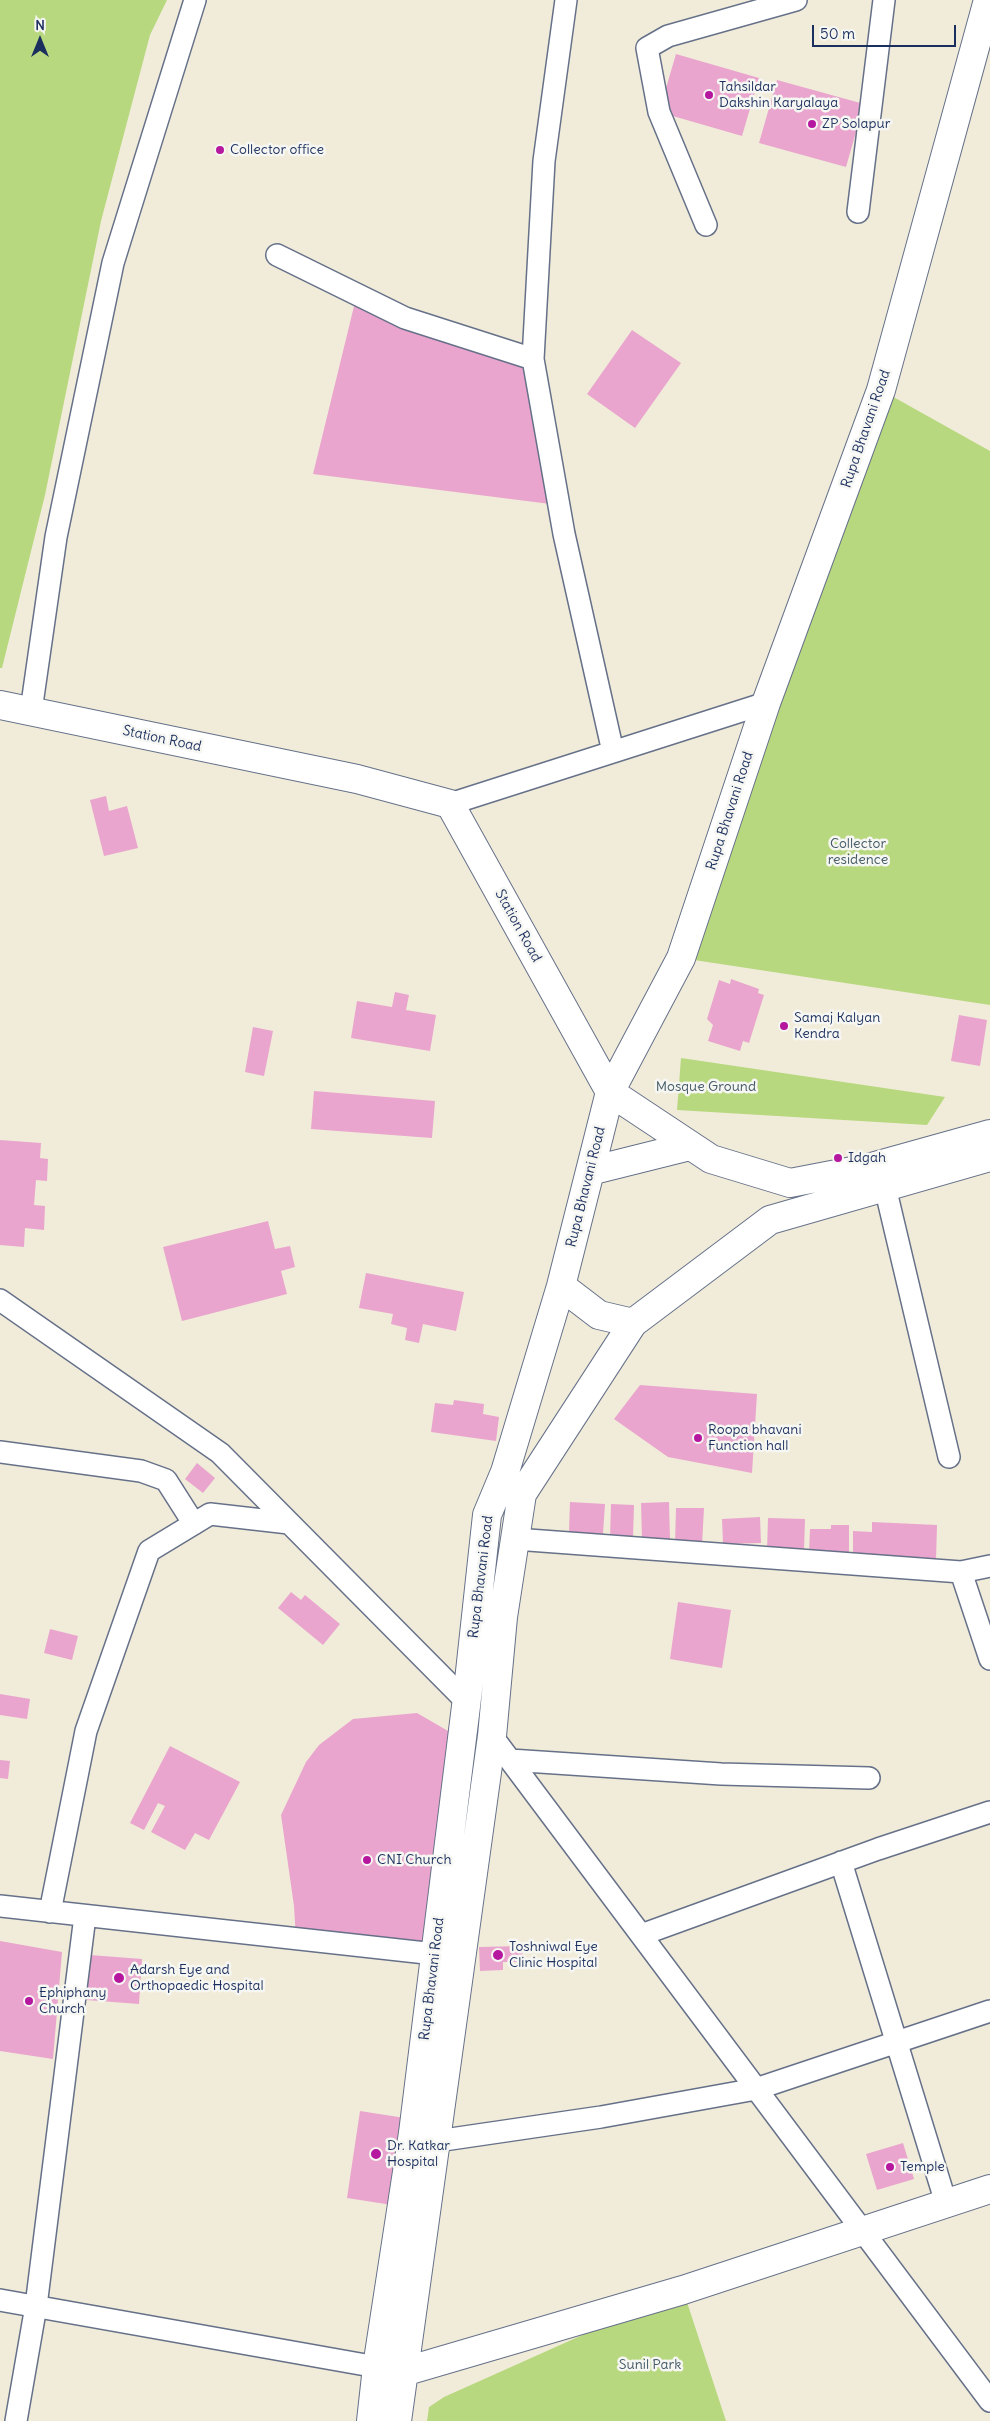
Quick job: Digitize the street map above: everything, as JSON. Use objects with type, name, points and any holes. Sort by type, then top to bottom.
[{"type":"main road","name":"Rupa Bhavani Road","points":[[372,2421],[390,2370],[414,2134],[467,1702],[487,1515],[505,1472],[561,1286],[610,1092],[681,958],[766,703],[881,390],[981,56],[987,0]]},
{"type":"main road","name":"Station Road","points":[[0,705],[356,779],[450,804],[610,1092],[711,1159],[790,1183],[868,1168],[990,1134]]},
{"type":"main road","points":[[590,1171],[690,1146]]},
{"type":"main road","points":[[397,2421],[390,2370],[437,2141],[492,1736],[503,1617],[522,1494],[633,1323],[770,1220],[990,1157]]},
{"type":"main road","points":[[561,1286],[600,1315],[633,1323]]},
{"type":"main road","points":[[390,2370],[683,2290],[990,2189]]},
{"type":"street","points":[[31,711],[56,537],[113,263],[195,0]]},
{"type":"street","points":[[566,0],[544,161],[533,359],[564,534],[613,752]]},
{"type":"street","points":[[706,225],[659,112],[647,48],[668,36],[796,0]]},
{"type":"street","points":[[858,212],[884,0]]},
{"type":"street","points":[[277,254],[405,318],[533,359]]},
{"type":"street","points":[[450,804],[766,703]]},
{"type":"street","points":[[885,1187],[949,1457]]},
{"type":"street","points":[[0,1300],[220,1453],[467,1702]]},
{"type":"street","points":[[0,1452],[150,1474],[166,1480],[194,1524]]},
{"type":"street","points":[[50,1912],[86,1731],[149,1551],[210,1514],[289,1523]]},
{"type":"street","points":[[515,1539],[961,1572],[990,1566]]},
{"type":"street","points":[[961,1572],[990,1659]]},
{"type":"street","points":[[492,1736],[990,2401]]},
{"type":"street","points":[[510,1760],[721,1774],[869,1778]]},
{"type":"street","points":[[641,1935],[841,1862],[990,1812]]},
{"type":"street","points":[[841,1862],[946,2203]]},
{"type":"street","points":[[0,1906],[436,1954]]},
{"type":"street","points":[[16,2421],[36,2306],[85,1916]]},
{"type":"street","points":[[437,2141],[601,2117],[756,2089],[990,2011]]},
{"type":"street","points":[[0,2300],[390,2370]]},
{"type":"green space","points":[[0,0],[167,0],[150,35],[101,221],[45,495],[2,668],[0,668]]},
{"type":"green space","name":"Collector residence","points":[[881,390],[990,451],[990,1005],[681,958]]},
{"type":"green space","name":"Mosque Ground","points":[[681,1058],[945,1097],[927,1125],[677,1110]]},
{"type":"green space","name":"Sunil Park","points":[[683,2290],[726,2421],[427,2421],[429,2407],[444,2397]]},
{"type":"building","name":"Tahsildar Dakshin Karyalaya","points":[[676,54],[759,78],[742,136],[659,112]]},
{"type":"building","name":"ZP Solapur","points":[[777,80],[864,104],[846,167],[759,143]]},
{"type":"building","points":[[357,294],[533,359],[558,505],[313,474]]},
{"type":"building","points":[[632,330],[681,363],[635,428],[587,394]]},
{"type":"building","points":[[106,796],[109,811],[127,806],[138,848],[104,856],[90,800]]},
{"type":"building","points":[[731,979],[759,989],[758,993],[764,995],[749,1043],[743,1041],[740,1051],[708,1041],[713,1025],[707,1019],[719,980],[730,984]]},
{"type":"building","points":[[395,992],[409,995],[406,1010],[436,1015],[430,1051],[351,1038],[357,1001],[392,1007]]},
{"type":"building","points":[[959,1015],[987,1020],[980,1066],[951,1061]]},
{"type":"building","points":[[253,1027],[273,1031],[264,1076],[245,1072]]},
{"type":"building","points":[[314,1091],[435,1101],[432,1138],[311,1129]]},
{"type":"building","points":[[0,1140],[41,1143],[40,1158],[48,1159],[47,1181],[36,1180],[34,1205],[45,1206],[44,1230],[25,1228],[24,1247],[0,1245]]},
{"type":"building","points":[[268,1221],[275,1249],[290,1246],[295,1267],[281,1271],[287,1294],[182,1321],[163,1247]]},
{"type":"building","points":[[366,1273],[464,1292],[456,1331],[423,1324],[419,1343],[405,1340],[407,1328],[391,1324],[393,1314],[359,1308]]},
{"type":"building","name":"Roopa bhavani Function hall","points":[[640,1385],[757,1394],[752,1473],[668,1457],[614,1419]]},
{"type":"building","points":[[454,1400],[484,1404],[483,1414],[499,1417],[496,1441],[431,1432],[435,1403],[453,1405]]},
{"type":"building","points":[[197,1463],[215,1478],[203,1493],[185,1479]]},
{"type":"building","points":[[570,1502],[605,1504],[603,1534],[569,1532]]},
{"type":"building","points":[[669,1502],[670,1539],[642,1540],[641,1503]]},
{"type":"building","points":[[611,1504],[634,1505],[633,1538],[610,1538]]},
{"type":"building","points":[[676,1508],[704,1508],[702,1545],[675,1544]]},
{"type":"building","points":[[760,1517],[761,1543],[723,1544],[722,1519]]},
{"type":"building","points":[[768,1518],[805,1519],[804,1552],[767,1551]]},
{"type":"building","points":[[872,1522],[937,1525],[936,1560],[853,1556],[853,1531],[872,1532]]},
{"type":"building","points":[[831,1525],[849,1525],[849,1555],[809,1554],[810,1529],[831,1529]]},
{"type":"building","points":[[291,1592],[301,1600],[305,1595],[340,1624],[323,1645],[278,1608]]},
{"type":"building","points":[[678,1602],[731,1610],[722,1668],[670,1659]]},
{"type":"building","points":[[50,1629],[78,1636],[72,1660],[44,1653]]},
{"type":"building","points":[[0,1694],[30,1699],[27,1719],[0,1715]]},
{"type":"building","name":"CNI Church","points":[[417,1713],[462,1739],[435,1954],[296,1939],[294,1906],[281,1815],[306,1762],[319,1745],[353,1719]]},
{"type":"building","points":[[170,1746],[240,1782],[209,1840],[195,1833],[185,1850],[151,1832],[165,1806],[158,1803],[144,1830],[130,1823]]},
{"type":"building","points":[[0,1760],[10,1761],[8,1779],[0,1778]]},
{"type":"building","name":"Ephiphany Church","points":[[0,1941],[62,1952],[53,2059],[0,2051]]},
{"type":"building","points":[[522,1946],[523,1962],[503,1962],[503,1970],[480,1971],[479,1947]]},
{"type":"building","points":[[90,1955],[142,1959],[139,2004],[86,2000]]},
{"type":"building","points":[[360,2111],[405,2118],[392,2205],[347,2198]]},
{"type":"building","name":"Temple","points":[[903,2143],[914,2179],[877,2190],[866,2154]]},
{"type":"place","name":"Tahsildar Dakshin Karyalaya","points":[[709,95]]},
{"type":"place","name":"ZP Solapur","points":[[812,124]]},
{"type":"place","name":"Collector office","points":[[220,150]]},
{"type":"place","name":"Samaj Kalyan Kendra","points":[[784,1026]]},
{"type":"place","name":"Idgah","points":[[838,1158]]},
{"type":"place","name":"Roopa bhavani Function hall","points":[[698,1438]]},
{"type":"place","name":"CNI Church","points":[[367,1860]]},
{"type":"place","name":"Toshniwal Eye Clinic Hospital","points":[[498,1955]]},
{"type":"place","name":"Adarsh Eye and Orthopaedic Hospital","points":[[119,1978]]},
{"type":"place","name":"Ephiphany Church","points":[[29,2001]]},
{"type":"place","name":"Dr. Katkar Hospital","points":[[376,2154]]},
{"type":"place","name":"Temple","points":[[890,2167]]}]
